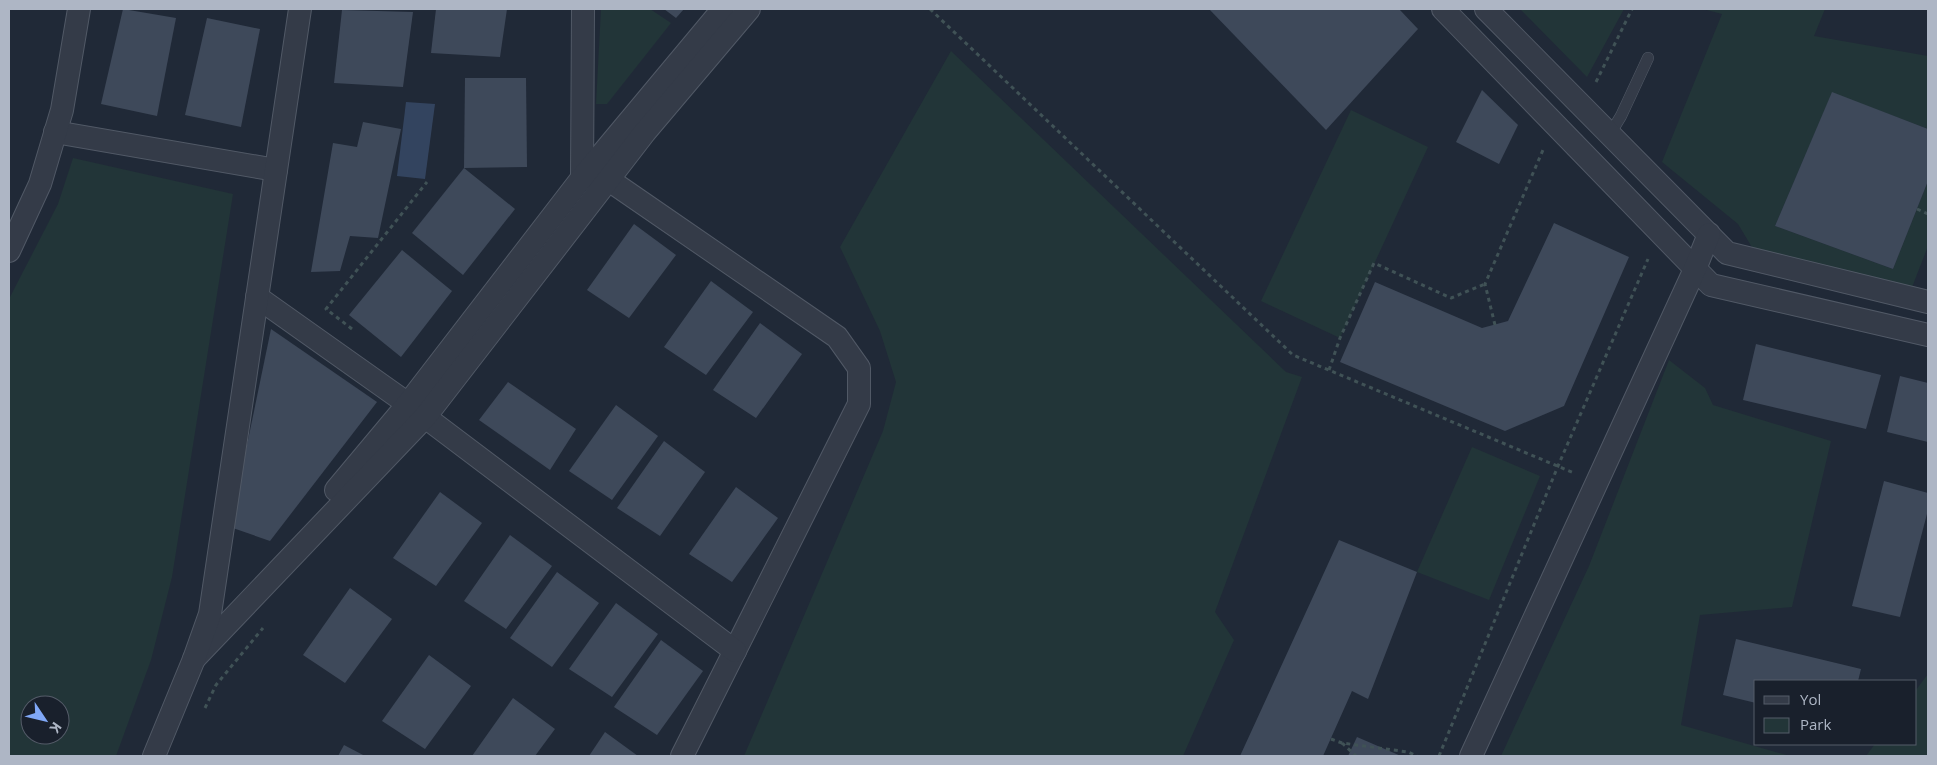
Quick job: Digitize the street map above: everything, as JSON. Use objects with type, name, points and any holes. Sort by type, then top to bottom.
[{"type":"street","points":[[9,251],[40,184],[62,110],[79,9]]},
{"type":"street","points":[[154,756],[194,659],[210,614],[300,9]]},
{"type":"street","points":[[582,178],[583,9]]},
{"type":"street","points":[[417,410],[582,178],[723,9]]},
{"type":"street","points":[[194,659],[417,410],[608,180],[645,132],[749,9]]},
{"type":"street","points":[[1443,9],[1711,285],[1928,335]]},
{"type":"street","points":[[1486,9],[1728,253],[1928,302]]},
{"type":"street","points":[[55,132],[276,170]]},
{"type":"street","points":[[582,178],[608,180],[837,337],[859,368],[859,404],[682,756]]},
{"type":"street","points":[[1471,756],[1696,269],[1709,234]]},
{"type":"street","points":[[257,297],[417,410],[735,651]]},
{"type":"lane","points":[[1610,134],[1621,116],[1648,58]]},
{"type":"path","points":[[930,9],[1293,355],[1598,483]]},
{"type":"path","points":[[1580,104],[1594,86],[1632,9]]},
{"type":"path","points":[[1495,325],[1484,284],[1543,150],[1559,129]]},
{"type":"path","points":[[357,333],[326,309],[427,182]]},
{"type":"path","points":[[1917,209],[1928,214]]},
{"type":"path","points":[[1439,756],[1558,466],[1652,251]]},
{"type":"path","points":[[1329,370],[1340,338],[1374,263],[1451,298],[1484,284]]},
{"type":"path","points":[[1330,739],[1342,743],[1408,752],[1417,756]]},
{"type":"path","points":[[1342,743],[1356,756]]},
{"type":"green space","points":[[601,9],[650,9],[671,23],[607,104],[596,104]]},
{"type":"green space","points":[[1520,9],[1624,9],[1587,77]]},
{"type":"green space","points":[[1703,9],[1825,9],[1814,36],[1928,56],[1928,129],[1832,93],[1775,226],[1893,269],[1928,181],[1928,246],[1911,290],[1753,249],[1738,224],[1662,162],[1722,14]]},
{"type":"green space","points":[[951,51],[1286,372],[1302,377],[1215,612],[1234,640],[1183,756],[744,756],[883,431],[896,382],[880,331],[840,247]]},
{"type":"green space","points":[[1351,110],[1428,147],[1340,338],[1261,301]]},
{"type":"green space","points":[[73,158],[233,194],[172,577],[151,660],[116,756],[9,756],[9,299],[58,204]]},
{"type":"green space","points":[[1669,360],[1705,388],[1713,405],[1831,441],[1792,607],[1700,615],[1681,725],[1790,756],[1501,756],[1589,566]]},
{"type":"green space","points":[[1472,447],[1540,476],[1489,600],[1417,572]]},
{"type":"green space","points":[[1928,674],[1928,756],[1866,756],[1874,745],[1917,745],[1917,689]]},
{"type":"water","points":[[406,102],[435,104],[425,179],[397,176]]},
{"type":"building","points":[[123,9],[176,18],[157,116],[101,104]]},
{"type":"building","points":[[436,9],[507,9],[500,57],[431,53]]},
{"type":"building","points":[[664,9],[684,9],[676,18]]},
{"type":"building","points":[[1209,9],[1399,9],[1418,29],[1326,130]]},
{"type":"building","points":[[342,10],[413,12],[403,87],[334,83]]},
{"type":"building","points":[[207,18],[260,29],[241,127],[185,115]]},
{"type":"building","points":[[465,78],[526,78],[527,167],[464,168]]},
{"type":"building","points":[[1482,90],[1518,125],[1499,164],[1456,142]]},
{"type":"building","points":[[1832,92],[1928,129],[1928,181],[1893,269],[1775,226]]},
{"type":"building","points":[[363,122],[401,129],[378,238],[350,236],[340,271],[311,272],[333,143],[357,147]]},
{"type":"building","points":[[464,168],[515,209],[463,275],[412,233]]},
{"type":"building","points":[[1554,223],[1629,257],[1564,406],[1505,431],[1340,362],[1375,282],[1482,328],[1508,321]]},
{"type":"building","points":[[634,224],[676,255],[629,318],[587,290]]},
{"type":"building","points":[[402,250],[452,291],[401,357],[349,315]]},
{"type":"building","points":[[711,281],[753,312],[706,375],[664,347]]},
{"type":"building","points":[[760,323],[802,354],[756,418],[713,390]]},
{"type":"building","points":[[271,329],[377,402],[270,541],[230,527]]},
{"type":"building","points":[[1756,344],[1881,375],[1866,429],[1743,400]]},
{"type":"building","points":[[1900,376],[1928,383],[1928,442],[1887,432]]},
{"type":"building","points":[[508,382],[576,429],[550,470],[479,420]]},
{"type":"building","points":[[616,405],[658,436],[612,500],[569,471]]},
{"type":"building","points":[[664,441],[705,472],[660,536],[617,508]]},
{"type":"building","points":[[1884,481],[1928,493],[1928,510],[1900,617],[1852,606]]},
{"type":"building","points":[[736,487],[778,518],[732,582],[689,554]]},
{"type":"building","points":[[440,492],[482,523],[436,586],[393,558]]},
{"type":"building","points":[[510,535],[552,566],[506,629],[464,601]]},
{"type":"building","points":[[1339,540],[1417,572],[1368,699],[1352,691],[1323,756],[1240,756]]},
{"type":"building","points":[[557,572],[599,603],[552,667],[510,638]]},
{"type":"building","points":[[350,588],[392,619],[345,683],[303,655]]},
{"type":"building","points":[[616,603],[658,634],[612,697],[569,669]]},
{"type":"building","points":[[1736,639],[1861,669],[1858,680],[1754,680],[1754,703],[1723,695]]},
{"type":"building","points":[[661,640],[703,671],[657,735],[614,707]]},
{"type":"building","points":[[429,655],[471,686],[425,749],[382,721]]},
{"type":"building","points":[[513,698],[555,729],[535,756],[472,756]]},
{"type":"building","points":[[605,732],[638,756],[589,756]]},
{"type":"building","points":[[1357,737],[1401,756],[1348,756]]},
{"type":"building","points":[[344,745],[365,756],[338,756]]}]
